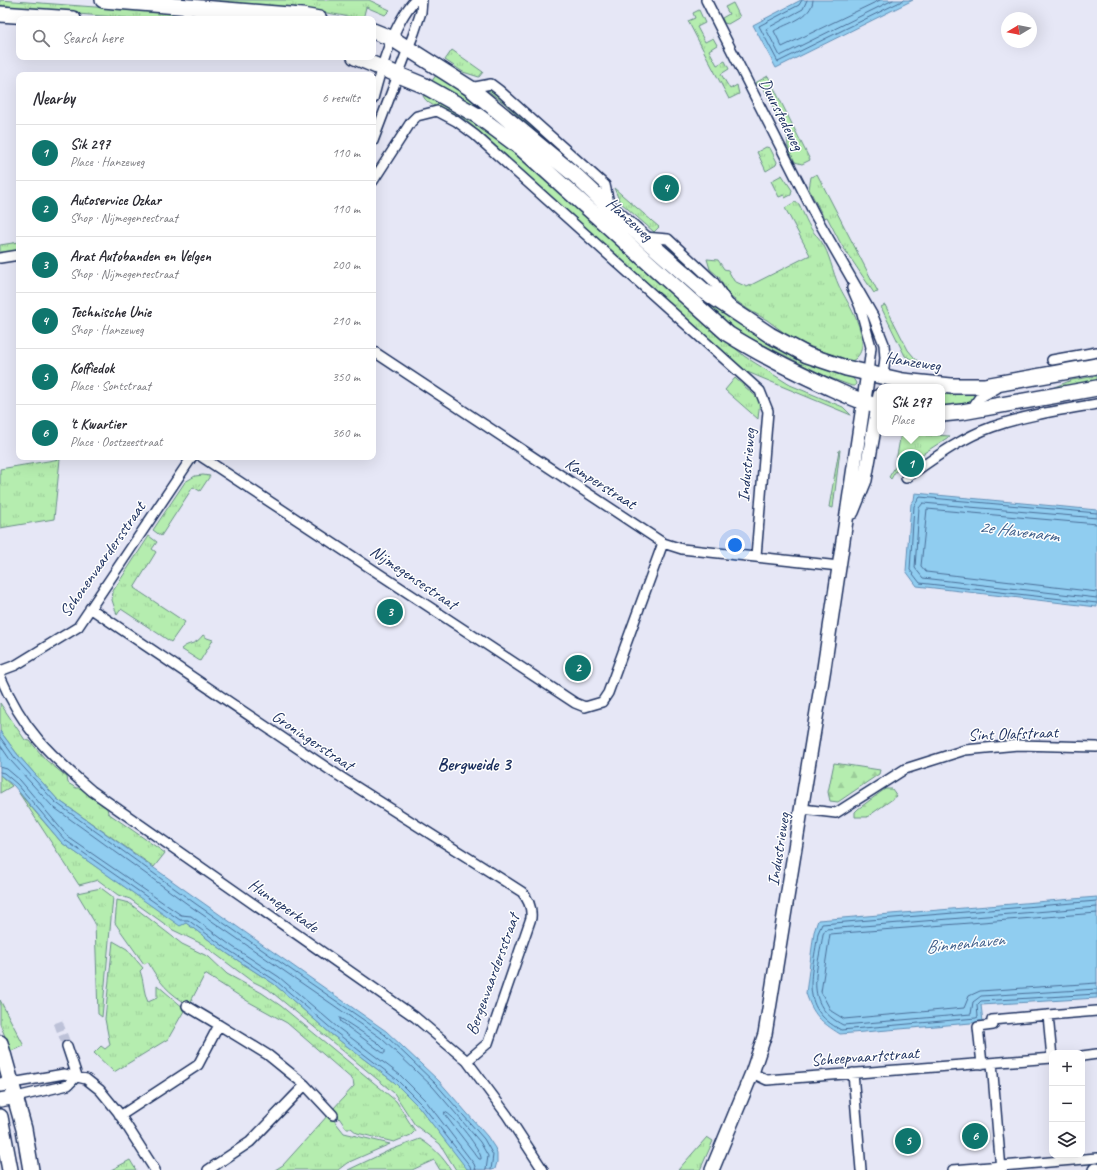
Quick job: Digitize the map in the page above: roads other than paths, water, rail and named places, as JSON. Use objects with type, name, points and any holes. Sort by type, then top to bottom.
[{"type":"main road","points":[[104,0],[302,16]]},
{"type":"main road","points":[[0,14],[29,16]]},
{"type":"main road","name":"Hanzeweg","points":[[376,32],[393,39],[470,88],[576,176],[611,209],[704,290],[734,312],[770,335],[807,355],[868,373],[882,382],[926,384]]},
{"type":"main road","name":"Hanzeweg","points":[[363,60],[423,85],[460,104],[521,148],[728,334],[785,367],[875,403]]},
{"type":"main road","name":"Hanzeweg","points":[[945,386],[985,386],[1097,366]]},
{"type":"main road","points":[[945,414],[976,410],[1097,388]]},
{"type":"main road","points":[[0,1043],[9,1088],[30,1170]]},
{"type":"main road","points":[[0,1117],[10,1170]]},
{"type":"street","points":[[376,89],[382,67],[393,39],[409,7],[416,0]]},
{"type":"street","points":[[376,133],[421,12],[422,0]]},
{"type":"street","name":"Duurstedeweg","points":[[706,0],[831,243],[858,301],[871,348],[868,373]]},
{"type":"street","name":"Industrieweg","points":[[376,176],[411,122],[417,116],[437,112],[456,121],[475,135],[750,382],[764,397],[768,411],[756,556]]},
{"type":"street","name":"Duurstedeweg","points":[[831,243],[856,284],[880,330],[885,358],[882,382]]},
{"type":"street","points":[[0,258],[16,255]]},
{"type":"street","points":[[1052,360],[1097,352]]},
{"type":"street","name":"Kamperstraat","points":[[376,353],[663,543],[682,549],[839,566]]},
{"type":"street","name":"Industrieweg","points":[[712,1170],[752,1073],[765,1034],[802,809],[846,524],[850,488],[875,403],[868,373]]},
{"type":"street","name":"Hanzeweg","points":[[976,410],[975,404],[979,398],[1005,383]]},
{"type":"street","points":[[906,478],[937,456],[993,427],[1028,417],[1097,404]]},
{"type":"street","name":"Schonenvaardersstraat","points":[[0,671],[16,665],[78,627],[190,460]]},
{"type":"street","name":"Nijmegensestraat","points":[[207,460],[575,703],[585,707],[602,702],[608,693],[663,543]]},
{"type":"street","name":"Groningerstraat","points":[[90,608],[336,774],[522,892]]},
{"type":"street","name":"Hunneperkade","points":[[0,676],[16,709],[34,736],[56,761],[92,791],[409,1013],[467,1062],[507,1115],[543,1170]]},
{"type":"street","name":"Sint Olafstraat","points":[[802,809],[836,813],[905,769],[965,750],[1018,745],[1097,747]]},
{"type":"street","name":"Bergenvaardersstraat","points":[[467,1062],[488,1043],[531,918],[531,908],[522,892]]},
{"type":"street","points":[[187,1006],[268,1055],[305,1085],[333,1114]]},
{"type":"street","points":[[982,1064],[978,1027],[993,1025],[992,1020],[1097,1011]]},
{"type":"street","name":"Scheepvaartstraat","points":[[1048,1015],[1051,1050]]},
{"type":"street","points":[[120,1116],[198,1065],[219,1025]]},
{"type":"street","points":[[67,1046],[77,1076]]},
{"type":"street","points":[[1085,1056],[1097,1054]]},
{"type":"street","name":"Scheepvaartstraat","points":[[752,1073],[768,1080],[1049,1058]]},
{"type":"street","points":[[992,1063],[1001,1168]]},
{"type":"street","points":[[853,1073],[861,1170]]},
{"type":"street","points":[[0,1100],[9,1088],[64,1074],[86,1079],[100,1090],[120,1116],[155,1170]]},
{"type":"street","points":[[9,1088],[68,1085],[77,1076]]},
{"type":"street","points":[[208,1170],[250,1142],[305,1085]]},
{"type":"street","points":[[952,1170],[1001,1168],[1097,1158]]},
{"type":"water","points":[[801,0],[913,0],[776,68],[753,25]]},
{"type":"water","name":"2e Havenarm","points":[[915,493],[1097,510],[1097,607],[917,586],[906,571],[911,504],[914,500]]},
{"type":"water","points":[[0,731],[18,755],[57,799],[386,1031],[439,1081],[487,1136],[497,1154],[495,1169],[467,1169],[419,1107],[394,1082],[331,1034],[274,984],[228,954],[186,923],[180,926],[62,843],[14,786],[0,775]]},
{"type":"water","name":"Binnenhaven","points":[[1097,897],[1097,998],[981,1005],[983,1022],[840,1034],[818,1017],[806,993],[814,932],[818,920]]},
{"type":"tunnel","points":[[58,1022],[67,1046]]},
{"type":"place","name":"Technische Unie","points":[[666,188]]},
{"type":"place","name":"Sik 297","points":[[911,464]]},
{"type":"place","name":"Arat Autobanden en Velgen","points":[[390,612]]},
{"type":"place","name":"Autoservice Ozkar","points":[[578,668]]},
{"type":"place","name":"'t Kwartier","points":[[975,1136]]},
{"type":"place","name":"Koffiedok","points":[[908,1141]]},
{"type":"district","name":"Bergweide 3","points":[[474,764]]}]
